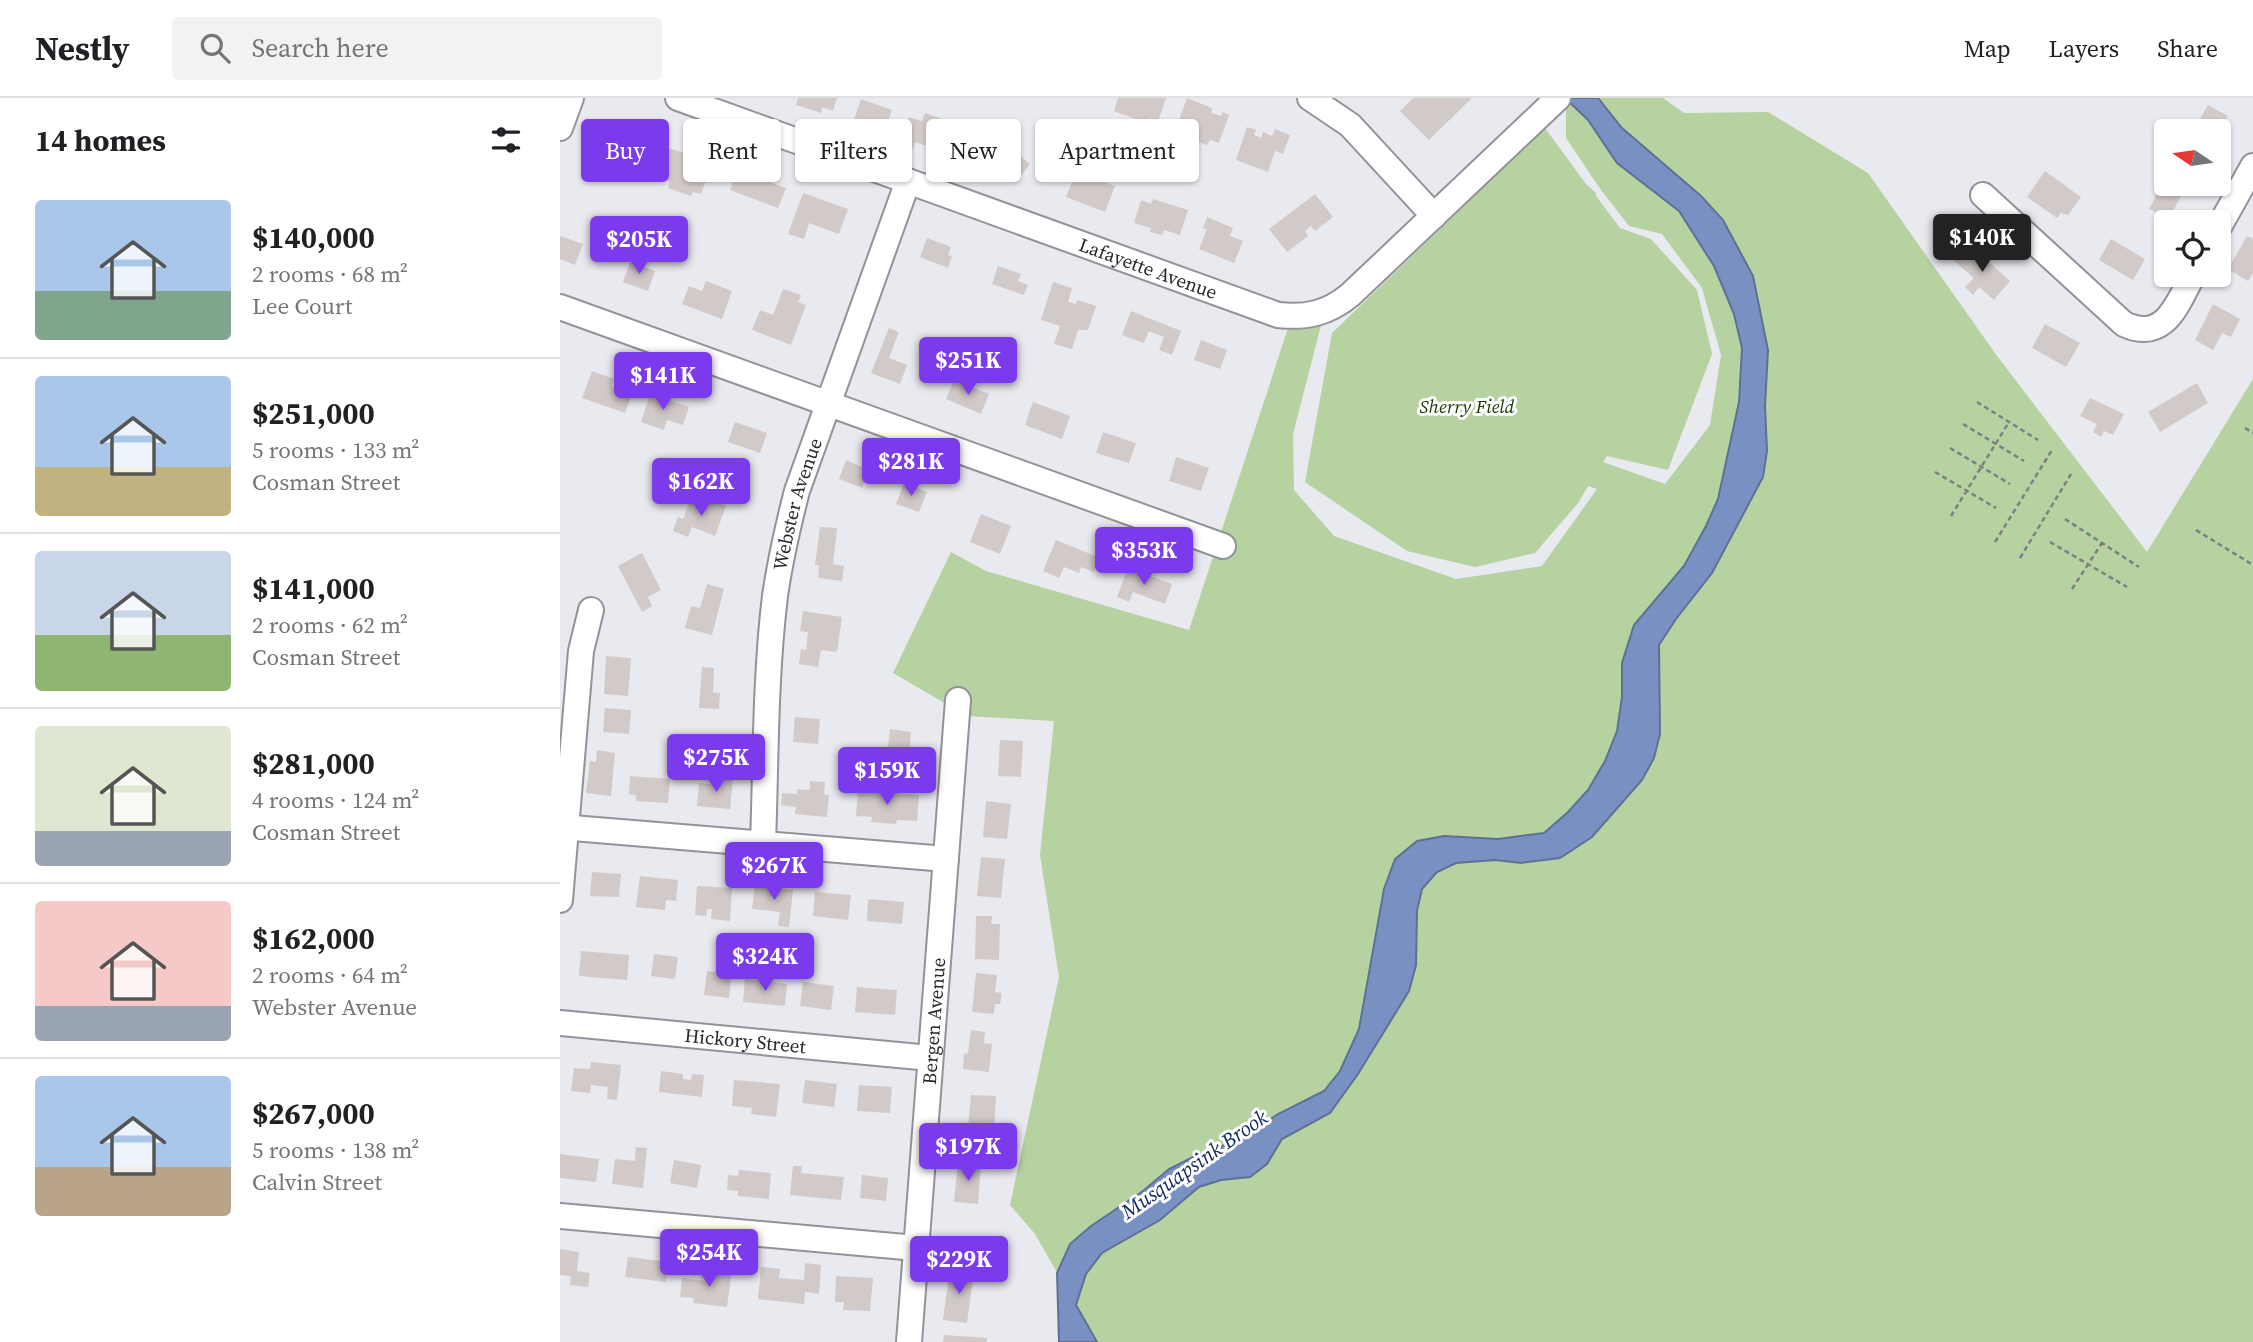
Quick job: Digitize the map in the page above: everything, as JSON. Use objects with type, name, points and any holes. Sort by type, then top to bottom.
[{"type":"street","points":[[560,128],[571,98]]},
{"type":"street","points":[[1310,98],[1350,125],[1434,216]]},
{"type":"street","name":"Lafayette Avenue","points":[[911,182],[1278,315],[1298,317],[1327,310],[1342,302],[1558,98]]},
{"type":"street","name":"Lafayette Avenue","points":[[688,100],[795,139]]},
{"type":"street","points":[[2228,210],[2253,166]]},
{"type":"street","name":"Webster Avenue","points":[[763,844],[775,597],[783,544],[797,491],[908,182]]},
{"type":"street","points":[[1983,195],[2124,324],[2134,328],[2151,329],[2161,325],[2169,317],[2186,287]]},
{"type":"street","points":[[560,307],[1223,546]]},
{"type":"street","points":[[560,900],[563,827],[581,651],[591,610]]},
{"type":"street","name":"Bergen Avenue","points":[[909,1342],[958,700]]},
{"type":"street","points":[[563,827],[946,859]]},
{"type":"street","name":"Hickory Street","points":[[560,1023],[930,1058]]},
{"type":"street","points":[[560,1216],[916,1248]]},
{"type":"path","points":[[1977,402],[2038,440]]},
{"type":"path","points":[[1951,516],[2009,422]]},
{"type":"path","points":[[1963,424],[2024,461]]},
{"type":"path","points":[[2245,428],[2253,433]]},
{"type":"path","points":[[1950,448],[2010,484]]},
{"type":"path","points":[[1995,542],[2052,450]]},
{"type":"path","points":[[1935,472],[1996,508]]},
{"type":"path","points":[[2020,558],[2071,474]]},
{"type":"path","points":[[2065,519],[2139,567]]},
{"type":"path","points":[[2196,530],[2253,565]]},
{"type":"path","points":[[2050,542],[2127,587]]},
{"type":"path","points":[[2073,589],[2102,543]]},
{"type":"green space","name":"Sherry Field","points":[[1566,98],[1663,98],[1684,113],[1768,112],[1868,173],[1997,356],[2147,552],[2253,379],[2253,1342],[1097,1342],[1035,1234],[1010,1205],[1059,977],[1040,855],[1054,721],[967,716],[893,673],[951,552],[986,571],[1189,630],[1292,316],[1325,310],[1293,434],[1294,490],[1334,536],[1456,579],[1542,566],[1597,489],[1588,486],[1579,502],[1535,553],[1475,567],[1407,551],[1305,482],[1332,333],[1545,128],[1620,228],[1651,239],[1697,290],[1712,354],[1668,470],[1607,456],[1603,462],[1665,484],[1710,425],[1721,355],[1702,288],[1662,234],[1629,226],[1566,138]]},
{"type":"water","name":"Musquapsink Brook","points":[[1565,98],[1598,98],[1622,128],[1701,196],[1723,220],[1753,276],[1768,350],[1765,406],[1767,451],[1763,477],[1712,573],[1659,645],[1660,734],[1654,758],[1642,780],[1592,837],[1560,858],[1521,863],[1495,860],[1456,863],[1437,872],[1422,889],[1417,911],[1416,965],[1409,991],[1358,1074],[1330,1113],[1282,1139],[1267,1164],[1250,1177],[1221,1180],[1199,1187],[1160,1220],[1102,1253],[1086,1274],[1076,1305],[1097,1342],[1059,1342],[1057,1273],[1070,1244],[1169,1169],[1250,1133],[1278,1114],[1324,1091],[1340,1071],[1359,1029],[1384,889],[1395,859],[1417,841],[1444,836],[1498,839],[1544,833],[1588,790],[1605,761],[1617,731],[1622,697],[1622,663],[1634,625],[1684,566],[1718,499],[1739,402],[1742,348],[1734,314],[1714,266],[1679,211],[1617,163],[1588,120]]},
{"type":"building","points":[[798,98],[837,98],[833,111],[822,107],[821,113],[796,105]]},
{"type":"building","points":[[1118,98],[1166,98],[1159,119],[1136,119],[1114,111]]},
{"type":"building","points":[[1187,98],[1212,108],[1211,113],[1221,116],[1223,112],[1229,115],[1219,143],[1210,140],[1207,145],[1199,142],[1199,119],[1179,119]]},
{"type":"building","points":[[1413,98],[1472,98],[1429,140],[1400,111]]},
{"type":"building","points":[[861,99],[892,110],[889,119],[854,119]]},
{"type":"building","points":[[2208,105],[2228,116],[2226,119],[2200,119]]},
{"type":"building","points":[[925,113],[940,118],[926,119],[926,146],[915,142],[912,149],[912,119],[908,119],[909,117],[922,121]]},
{"type":"building","points":[[1247,127],[1256,130],[1254,135],[1261,138],[1263,132],[1272,136],[1275,129],[1290,135],[1283,154],[1275,151],[1268,172],[1236,160]]},
{"type":"building","points":[[669,148],[683,153],[683,182],[705,182],[701,194],[693,192],[691,196],[668,188]]},
{"type":"building","points":[[1021,156],[1030,164],[1021,176]]},
{"type":"building","points":[[2045,171],[2081,197],[2068,215],[2061,213],[2057,218],[2027,197]]},
{"type":"building","points":[[733,182],[770,182],[786,188],[778,208],[730,190]]},
{"type":"building","points":[[1072,182],[1104,182],[1115,186],[1105,212],[1066,197]]},
{"type":"building","points":[[803,193],[848,209],[839,234],[809,223],[804,239],[788,234]]},
{"type":"building","points":[[1315,194],[1333,217],[1315,231],[1311,226],[1305,231],[1308,236],[1287,252],[1269,229]]},
{"type":"building","points":[[2156,196],[2181,196],[2174,210],[2154,212],[2149,209]]},
{"type":"building","points":[[1153,199],[1188,210],[1180,235],[1164,230],[1162,235],[1150,232],[1151,228],[1134,223],[1141,200],[1151,204]]},
{"type":"building","points":[[1207,217],[1233,228],[1230,236],[1243,241],[1234,263],[1199,249],[1207,229],[1203,229]]},
{"type":"building","points":[[560,236],[583,244],[575,265],[560,259]]},
{"type":"building","points":[[2247,236],[2253,239],[2253,273],[2248,281],[2231,271],[2231,264]]},
{"type":"building","points":[[927,238],[951,247],[948,255],[952,256],[948,268],[920,257]]},
{"type":"building","points":[[2111,239],[2145,259],[2133,280],[2099,260]]},
{"type":"building","points":[[1964,247],[1979,260],[1982,256],[2010,281],[1994,300],[1979,287],[1973,295],[1965,287],[1974,278],[1953,260]]},
{"type":"building","points":[[630,262],[655,271],[648,291],[623,282]]},
{"type":"building","points":[[998,266],[1021,274],[1018,281],[1028,285],[1024,295],[992,284]]},
{"type":"building","points":[[706,281],[732,291],[722,319],[682,304],[689,286],[702,291]]},
{"type":"building","points":[[1053,282],[1072,288],[1068,302],[1076,304],[1077,300],[1096,306],[1088,330],[1078,330],[1072,349],[1054,344],[1060,326],[1041,320]]},
{"type":"building","points":[[783,289],[801,295],[798,302],[806,305],[791,345],[752,330],[760,310],[773,315]]},
{"type":"building","points":[[2213,304],[2240,319],[2231,337],[2222,333],[2213,350],[2195,340]]},
{"type":"building","points":[[1131,311],[1181,331],[1172,355],[1159,350],[1164,337],[1149,331],[1144,343],[1122,335]]},
{"type":"building","points":[[2045,324],[2080,343],[2066,367],[2032,348]]},
{"type":"building","points":[[889,328],[899,332],[889,358],[907,365],[900,384],[871,373]]},
{"type":"building","points":[[1201,340],[1227,350],[1220,369],[1194,360]]},
{"type":"building","points":[[592,371],[614,379],[612,386],[632,394],[625,413],[582,398]]},
{"type":"building","points":[[954,380],[989,394],[981,414],[946,399]]},
{"type":"building","points":[[2197,383],[2208,403],[2160,432],[2148,412]]},
{"type":"building","points":[[650,394],[689,407],[683,425],[667,420],[664,430],[641,422]]},
{"type":"building","points":[[2090,398],[2124,414],[2113,435],[2104,431],[2101,437],[2093,432],[2097,424],[2080,416]]},
{"type":"building","points":[[1033,402],[1070,416],[1062,439],[1025,425]]},
{"type":"building","points":[[735,422],[767,433],[760,453],[728,442]]},
{"type":"building","points":[[1103,432],[1136,443],[1129,463],[1096,453]]},
{"type":"building","points":[[1176,457],[1209,468],[1201,491],[1169,481]]},
{"type":"building","points":[[846,460],[869,470],[862,488],[839,479]]},
{"type":"building","points":[[904,483],[927,492],[919,512],[896,504]]},
{"type":"building","points":[[691,498],[709,504],[710,500],[726,506],[715,536],[692,527],[688,537],[673,531],[678,517],[683,519]]},
{"type":"building","points":[[981,514],[1011,526],[1000,554],[970,542]]},
{"type":"building","points":[[820,527],[837,528],[833,564],[844,566],[842,581],[818,578],[819,565],[815,565]]},
{"type":"building","points":[[1056,540],[1100,558],[1094,572],[1081,567],[1079,573],[1064,567],[1059,578],[1043,571]]},
{"type":"building","points":[[642,553],[661,590],[648,597],[652,606],[642,612],[618,566]]},
{"type":"building","points":[[1128,568],[1172,584],[1165,604],[1133,592],[1129,602],[1117,597]]},
{"type":"building","points":[[707,584],[724,589],[712,635],[685,628],[691,606],[700,608]]},
{"type":"building","points":[[803,611],[842,617],[837,652],[821,650],[818,667],[799,664],[801,649],[806,650],[808,632],[800,631]]},
{"type":"building","points":[[606,656],[631,658],[628,696],[604,694]]},
{"type":"building","points":[[702,667],[714,668],[713,693],[720,693],[719,709],[699,708]]},
{"type":"building","points":[[605,708],[631,710],[629,734],[603,732]]},
{"type":"building","points":[[795,717],[820,719],[818,744],[793,742]]},
{"type":"building","points":[[890,729],[911,732],[909,757],[887,755]]},
{"type":"building","points":[[1000,740],[1023,741],[1021,777],[998,776]]},
{"type":"building","points":[[597,750],[615,753],[611,796],[586,793],[590,761],[596,762]]},
{"type":"building","points":[[630,776],[670,779],[668,803],[636,801],[636,795],[629,794]]},
{"type":"building","points":[[720,777],[733,778],[730,809],[697,806],[699,783],[720,785]]},
{"type":"building","points":[[810,781],[825,782],[824,794],[829,795],[827,817],[795,814],[796,807],[781,805],[782,793],[797,794],[797,789],[810,790]]},
{"type":"building","points":[[858,790],[919,795],[917,821],[897,820],[896,824],[871,822],[872,817],[856,816]]},
{"type":"building","points":[[986,801],[1011,804],[1007,839],[983,837]]},
{"type":"building","points":[[981,857],[1005,859],[1001,898],[977,896]]},
{"type":"building","points":[[592,872],[621,874],[619,897],[590,896]]},
{"type":"building","points":[[640,876],[678,880],[676,901],[666,900],[665,910],[636,907]]},
{"type":"building","points":[[697,886],[732,888],[730,921],[711,919],[712,909],[707,909],[706,916],[695,915]]},
{"type":"building","points":[[755,886],[793,890],[789,927],[778,926],[780,912],[752,909]]},
{"type":"building","points":[[815,892],[851,895],[848,920],[813,916]]},
{"type":"building","points":[[868,899],[904,902],[902,924],[867,921]]},
{"type":"building","points":[[976,916],[992,916],[991,924],[1000,924],[999,960],[975,959]]},
{"type":"building","points":[[581,951],[629,955],[627,980],[579,976]]},
{"type":"building","points":[[654,954],[678,957],[675,979],[651,976]]},
{"type":"building","points":[[723,962],[733,962],[729,998],[704,995],[707,971],[722,973]]},
{"type":"building","points":[[976,973],[997,975],[995,992],[1002,993],[1000,1004],[995,1004],[994,1014],[972,1012]]},
{"type":"building","points":[[745,979],[787,984],[785,1006],[743,1002]]},
{"type":"building","points":[[803,982],[834,986],[831,1010],[800,1006]]},
{"type":"building","points":[[857,987],[897,990],[895,1015],[855,1012]]},
{"type":"building","points":[[971,1030],[985,1032],[984,1043],[992,1044],[989,1072],[963,1069]]},
{"type":"building","points":[[591,1062],[621,1065],[617,1100],[607,1099],[608,1087],[591,1085],[590,1093],[571,1091],[574,1068],[590,1069]]},
{"type":"building","points":[[661,1071],[683,1074],[683,1079],[691,1080],[692,1074],[704,1075],[702,1097],[659,1092]]},
{"type":"building","points":[[734,1080],[780,1084],[776,1117],[751,1114],[752,1108],[732,1106]]},
{"type":"building","points":[[805,1080],[837,1084],[834,1107],[802,1103]]},
{"type":"building","points":[[859,1085],[892,1087],[890,1113],[857,1111]]},
{"type":"building","points":[[971,1095],[996,1096],[994,1131],[968,1129]]},
{"type":"building","points":[[636,1147],[647,1148],[643,1188],[612,1184],[615,1159],[635,1161]]},
{"type":"building","points":[[560,1154],[599,1159],[596,1182],[560,1178]]},
{"type":"building","points":[[674,1160],[701,1165],[697,1188],[670,1183]]},
{"type":"building","points":[[958,1162],[981,1164],[978,1204],[954,1202]]},
{"type":"building","points":[[793,1166],[802,1166],[801,1173],[844,1177],[841,1200],[790,1195]]},
{"type":"building","points":[[739,1170],[771,1173],[769,1199],[738,1196],[738,1191],[727,1190],[728,1175],[738,1176]]},
{"type":"building","points":[[862,1175],[888,1178],[886,1201],[860,1198]]},
{"type":"building","points":[[560,1249],[579,1252],[577,1271],[590,1273],[588,1287],[570,1285],[571,1276],[560,1275]]},
{"type":"building","points":[[628,1257],[669,1262],[666,1282],[625,1277]]},
{"type":"building","points":[[805,1263],[821,1265],[819,1294],[805,1292],[804,1304],[758,1299],[761,1267],[780,1269],[779,1278],[804,1280]]},
{"type":"building","points":[[716,1268],[732,1270],[727,1307],[693,1303],[694,1298],[680,1297],[682,1278],[714,1282]]},
{"type":"building","points":[[950,1268],[974,1271],[967,1323],[943,1320]]},
{"type":"building","points":[[836,1276],[873,1278],[870,1311],[843,1310],[844,1302],[835,1302]]},
{"type":"building","points":[[944,1335],[987,1338],[987,1342],[943,1342]]}]
